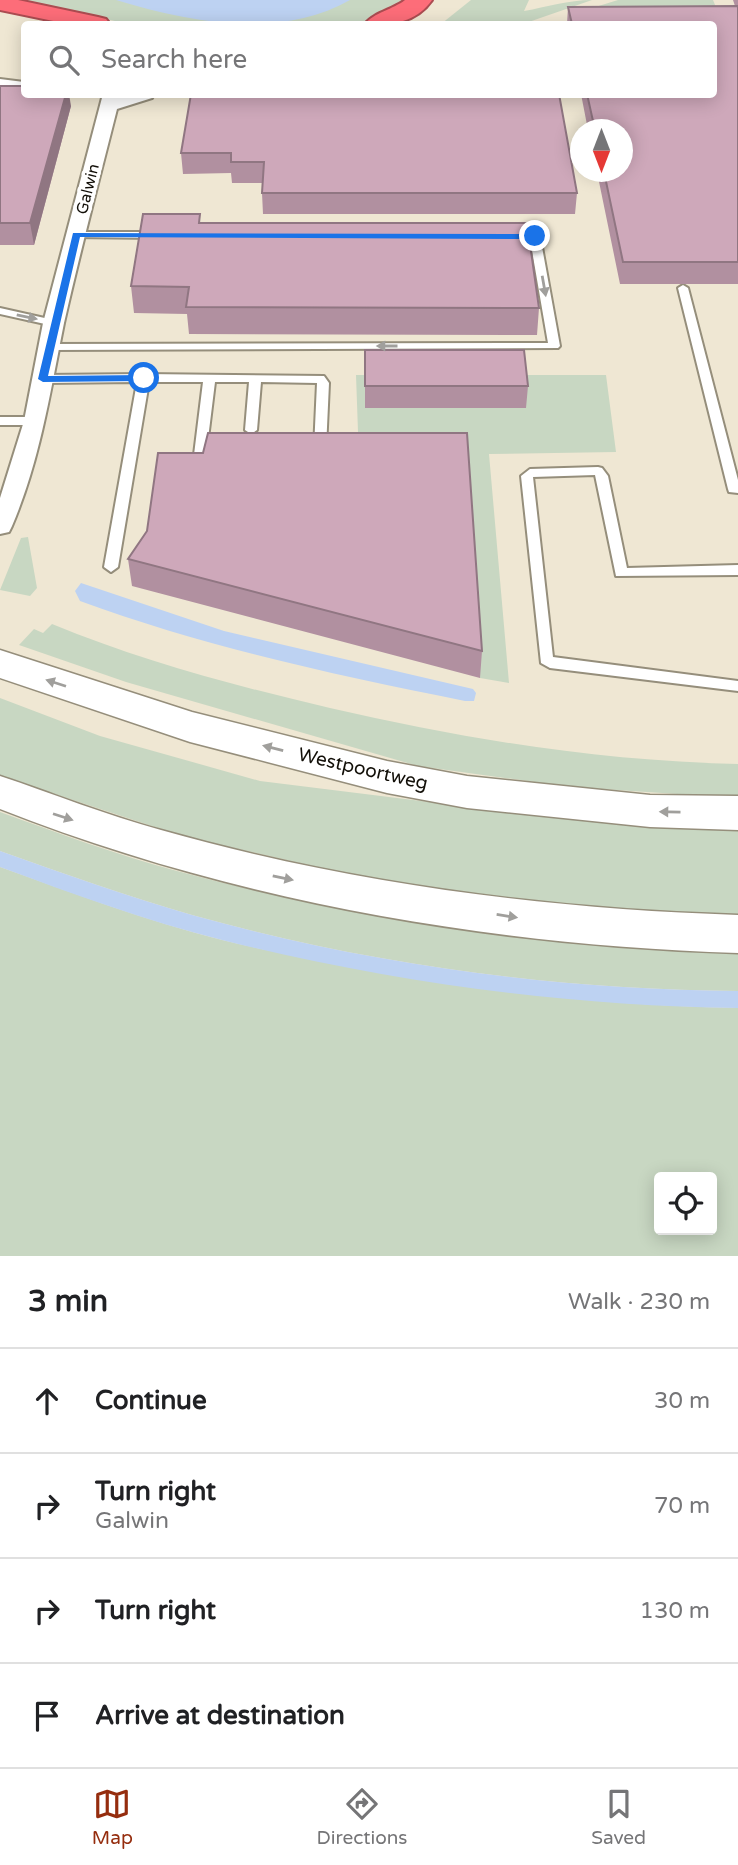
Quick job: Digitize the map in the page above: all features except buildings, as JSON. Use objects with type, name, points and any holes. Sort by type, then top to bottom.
[{"type":"highway","points":[[0,3],[84,21]]},
{"type":"highway","points":[[384,21],[431,3]]},
{"type":"highway","points":[[423,21],[431,3]]},
{"type":"highway","points":[[0,23],[21,26]]},
{"type":"main road","name":"Westpoortweg","points":[[0,664],[190,727],[387,776],[467,792],[650,811],[738,813]]},
{"type":"main road","points":[[0,792],[57,815],[235,868],[378,897],[532,920],[663,933],[738,934]]},
{"type":"street","name":"Galwin","points":[[0,526],[17,486],[35,421],[54,323],[110,100]]},
{"type":"lane","points":[[0,82],[21,85]]},
{"type":"lane","points":[[76,235],[172,235]]},
{"type":"lane","points":[[49,347],[554,346],[535,236],[495,236]]},
{"type":"lane","points":[[682,288],[734,489],[738,489]]},
{"type":"lane","points":[[0,311],[54,323]]},
{"type":"lane","points":[[111,567],[144,378]]},
{"type":"lane","points":[[43,379],[320,379],[323,383],[320,456]]},
{"type":"lane","points":[[198,473],[209,379]]},
{"type":"lane","points":[[251,430],[255,379]]},
{"type":"lane","points":[[0,421],[35,421]]},
{"type":"lane","points":[[738,570],[621,573],[602,476],[598,471],[530,473],[527,476],[546,659],[551,663],[738,687]]},
{"type":"green space","points":[[23,0],[405,0],[387,13],[367,21],[115,21]]},
{"type":"green space","points":[[471,0],[529,0],[524,11],[566,2],[592,0],[532,21],[445,21]]},
{"type":"green space","points":[[618,0],[713,0],[718,12],[576,13]]},
{"type":"green space","points":[[356,375],[606,375],[616,452],[489,454],[509,683],[480,678],[465,461],[359,460]]},
{"type":"green space","points":[[28,537],[37,588],[30,596],[0,590],[21,538]]},
{"type":"green space","points":[[52,624],[120,650],[224,682],[381,719],[482,739],[583,753],[738,764],[738,798],[571,787],[418,766],[126,682],[19,645],[34,629],[43,633]]},
{"type":"green space","points":[[0,698],[100,736],[260,781],[534,815],[629,824],[738,829],[738,917],[495,899],[373,880],[182,836],[0,776]]},
{"type":"green space","points":[[0,812],[155,865],[246,888],[385,917],[526,937],[738,953],[738,991],[600,986],[462,971],[258,932],[144,900],[0,851]]},
{"type":"green space","points":[[0,867],[166,924],[281,953],[514,992],[602,1001],[738,1008],[738,1256],[0,1256]]},
{"type":"water","points":[[116,0],[350,0],[323,12],[284,21],[213,21]]},
{"type":"water","points":[[81,583],[224,631],[473,689],[476,693],[474,701],[319,670],[175,632],[80,601],[75,591]]},
{"type":"water","points":[[0,851],[192,915],[326,947],[462,971],[531,979],[600,986],[738,991],[738,1008],[543,997],[414,979],[286,955],[166,924],[0,867]]},
{"type":"route","points":[[144,378],[43,379],[76,235],[535,236]]}]
